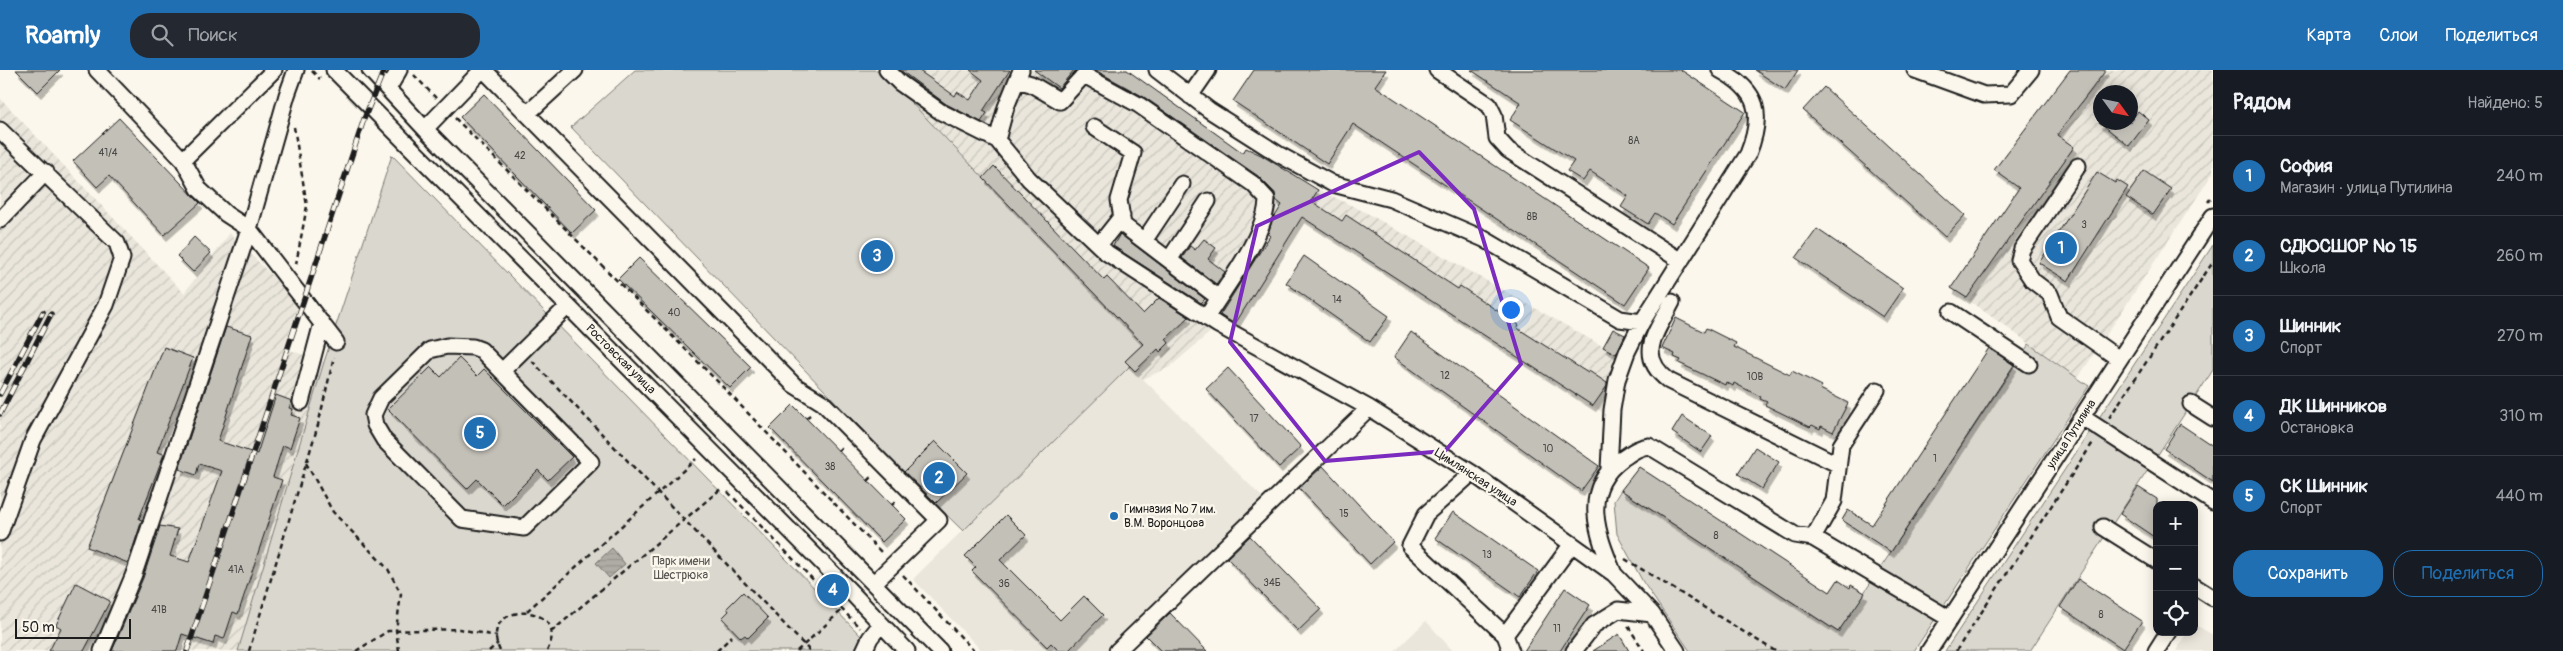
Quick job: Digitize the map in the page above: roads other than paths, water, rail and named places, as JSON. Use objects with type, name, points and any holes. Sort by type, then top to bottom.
[{"type":"street","points":[[97,70],[183,160],[198,189],[208,200],[249,229],[336,342]]},
{"type":"street","points":[[183,160],[274,70]]},
{"type":"street","points":[[102,651],[134,574],[249,229],[287,95],[296,70]]},
{"type":"street","name":"Ростовская улица","points":[[334,70],[907,651]]},
{"type":"street","name":"Ростовская улица","points":[[370,70],[425,129],[875,582],[940,651]]},
{"type":"street","points":[[388,89],[399,70]]},
{"type":"street","points":[[425,129],[483,70],[794,385],[823,403],[939,520],[875,582]]},
{"type":"street","points":[[527,114],[575,70]]},
{"type":"street","points":[[887,70],[900,83],[941,112],[997,140],[1006,107],[1019,75],[1060,101],[1084,75],[1139,105],[1253,184],[1267,199],[1267,212],[1259,233],[1206,318]]},
{"type":"street","points":[[1157,70],[1209,110],[1278,154],[1333,184],[1391,199],[1484,239],[1620,319],[1642,322]]},
{"type":"street","points":[[1190,96],[1208,70]]},
{"type":"street","points":[[1437,70],[1489,105],[1494,116],[1497,138],[1508,150],[1681,261]]},
{"type":"street","points":[[1614,574],[1602,545],[1595,518],[1596,498],[1609,469],[1612,410],[1617,380],[1627,352],[1642,322],[1748,154],[1756,135],[1757,114],[1748,89],[1720,70]]},
{"type":"street","points":[[1915,70],[1984,95],[2011,94],[2031,70]]},
{"type":"street","points":[[1094,128],[1133,152],[1119,200],[1123,225],[1219,298]]},
{"type":"street","points":[[0,130],[46,172],[117,243],[122,258],[106,305],[34,440],[0,533]]},
{"type":"street","name":"Цимлянская улица","points":[[997,140],[1029,178],[1099,245],[1206,318],[1369,408],[1472,473],[1614,574],[1652,614],[1677,651]]},
{"type":"street","points":[[2078,166],[2022,249],[2019,260],[2033,281],[2050,294],[2059,317],[2119,359]]},
{"type":"street","points":[[0,220],[46,172]]},
{"type":"street","points":[[1144,241],[1182,184]]},
{"type":"street","points":[[1169,260],[1208,201]]},
{"type":"street","points":[[1099,245],[1122,216]]},
{"type":"street","name":"улица Путилина","points":[[1929,651],[2213,216]]},
{"type":"street","points":[[1672,302],[1651,346],[1650,356],[1659,374],[1669,381],[1837,464]]},
{"type":"street","points":[[502,371],[568,306]]},
{"type":"street","points":[[1951,312],[2029,364]]},
{"type":"street","points":[[301,402],[322,323]]},
{"type":"street","points":[[448,346],[473,347],[482,350],[502,371],[591,462],[524,528],[462,519],[384,440],[375,425],[373,415],[380,398],[430,350],[448,346]]},
{"type":"street","points":[[1813,538],[1834,501],[1837,464],[1843,440],[1877,390]]},
{"type":"street","points":[[2190,404],[2213,418]]},
{"type":"street","points":[[1117,651],[1369,408]]},
{"type":"street","points":[[2082,417],[2213,502]]},
{"type":"street","points":[[1609,469],[1633,451],[1649,446],[1795,534],[1813,538],[1950,619]]},
{"type":"street","points":[[1472,473],[1426,514],[1410,546],[1505,635],[1511,651]]},
{"type":"street","points":[[2103,527],[2153,559]]},
{"type":"street","points":[[1505,635],[1572,544]]},
{"type":"street","points":[[2198,590],[2213,598]]},
{"type":"street","points":[[1574,651],[1594,625],[1618,610],[1652,614]]},
{"type":"street","points":[[864,651],[870,638],[881,624]]},
{"type":"street","points":[[2156,651],[2165,636]]},
{"type":"railway","points":[[187,651],[364,119],[384,70]]},
{"type":"railway","points":[[0,394],[43,312]]},
{"type":"railway","points":[[0,414],[51,314]]},
{"type":"place","name":"София","points":[[2061,248]]},
{"type":"place","name":"Шинник","points":[[877,256]]},
{"type":"place","name":"СК Шинник","points":[[480,433]]},
{"type":"place","name":"СДЮСШОР № 15","points":[[939,478]]},
{"type":"place","name":"Гимназия № 7 им. В.М. Воронцова","points":[[1114,516]]},
{"type":"place","name":"ДК Шинников","points":[[833,590]]},
{"type":"park label","name":"Парк имени Шестрюка","points":[[681,568]]}]
